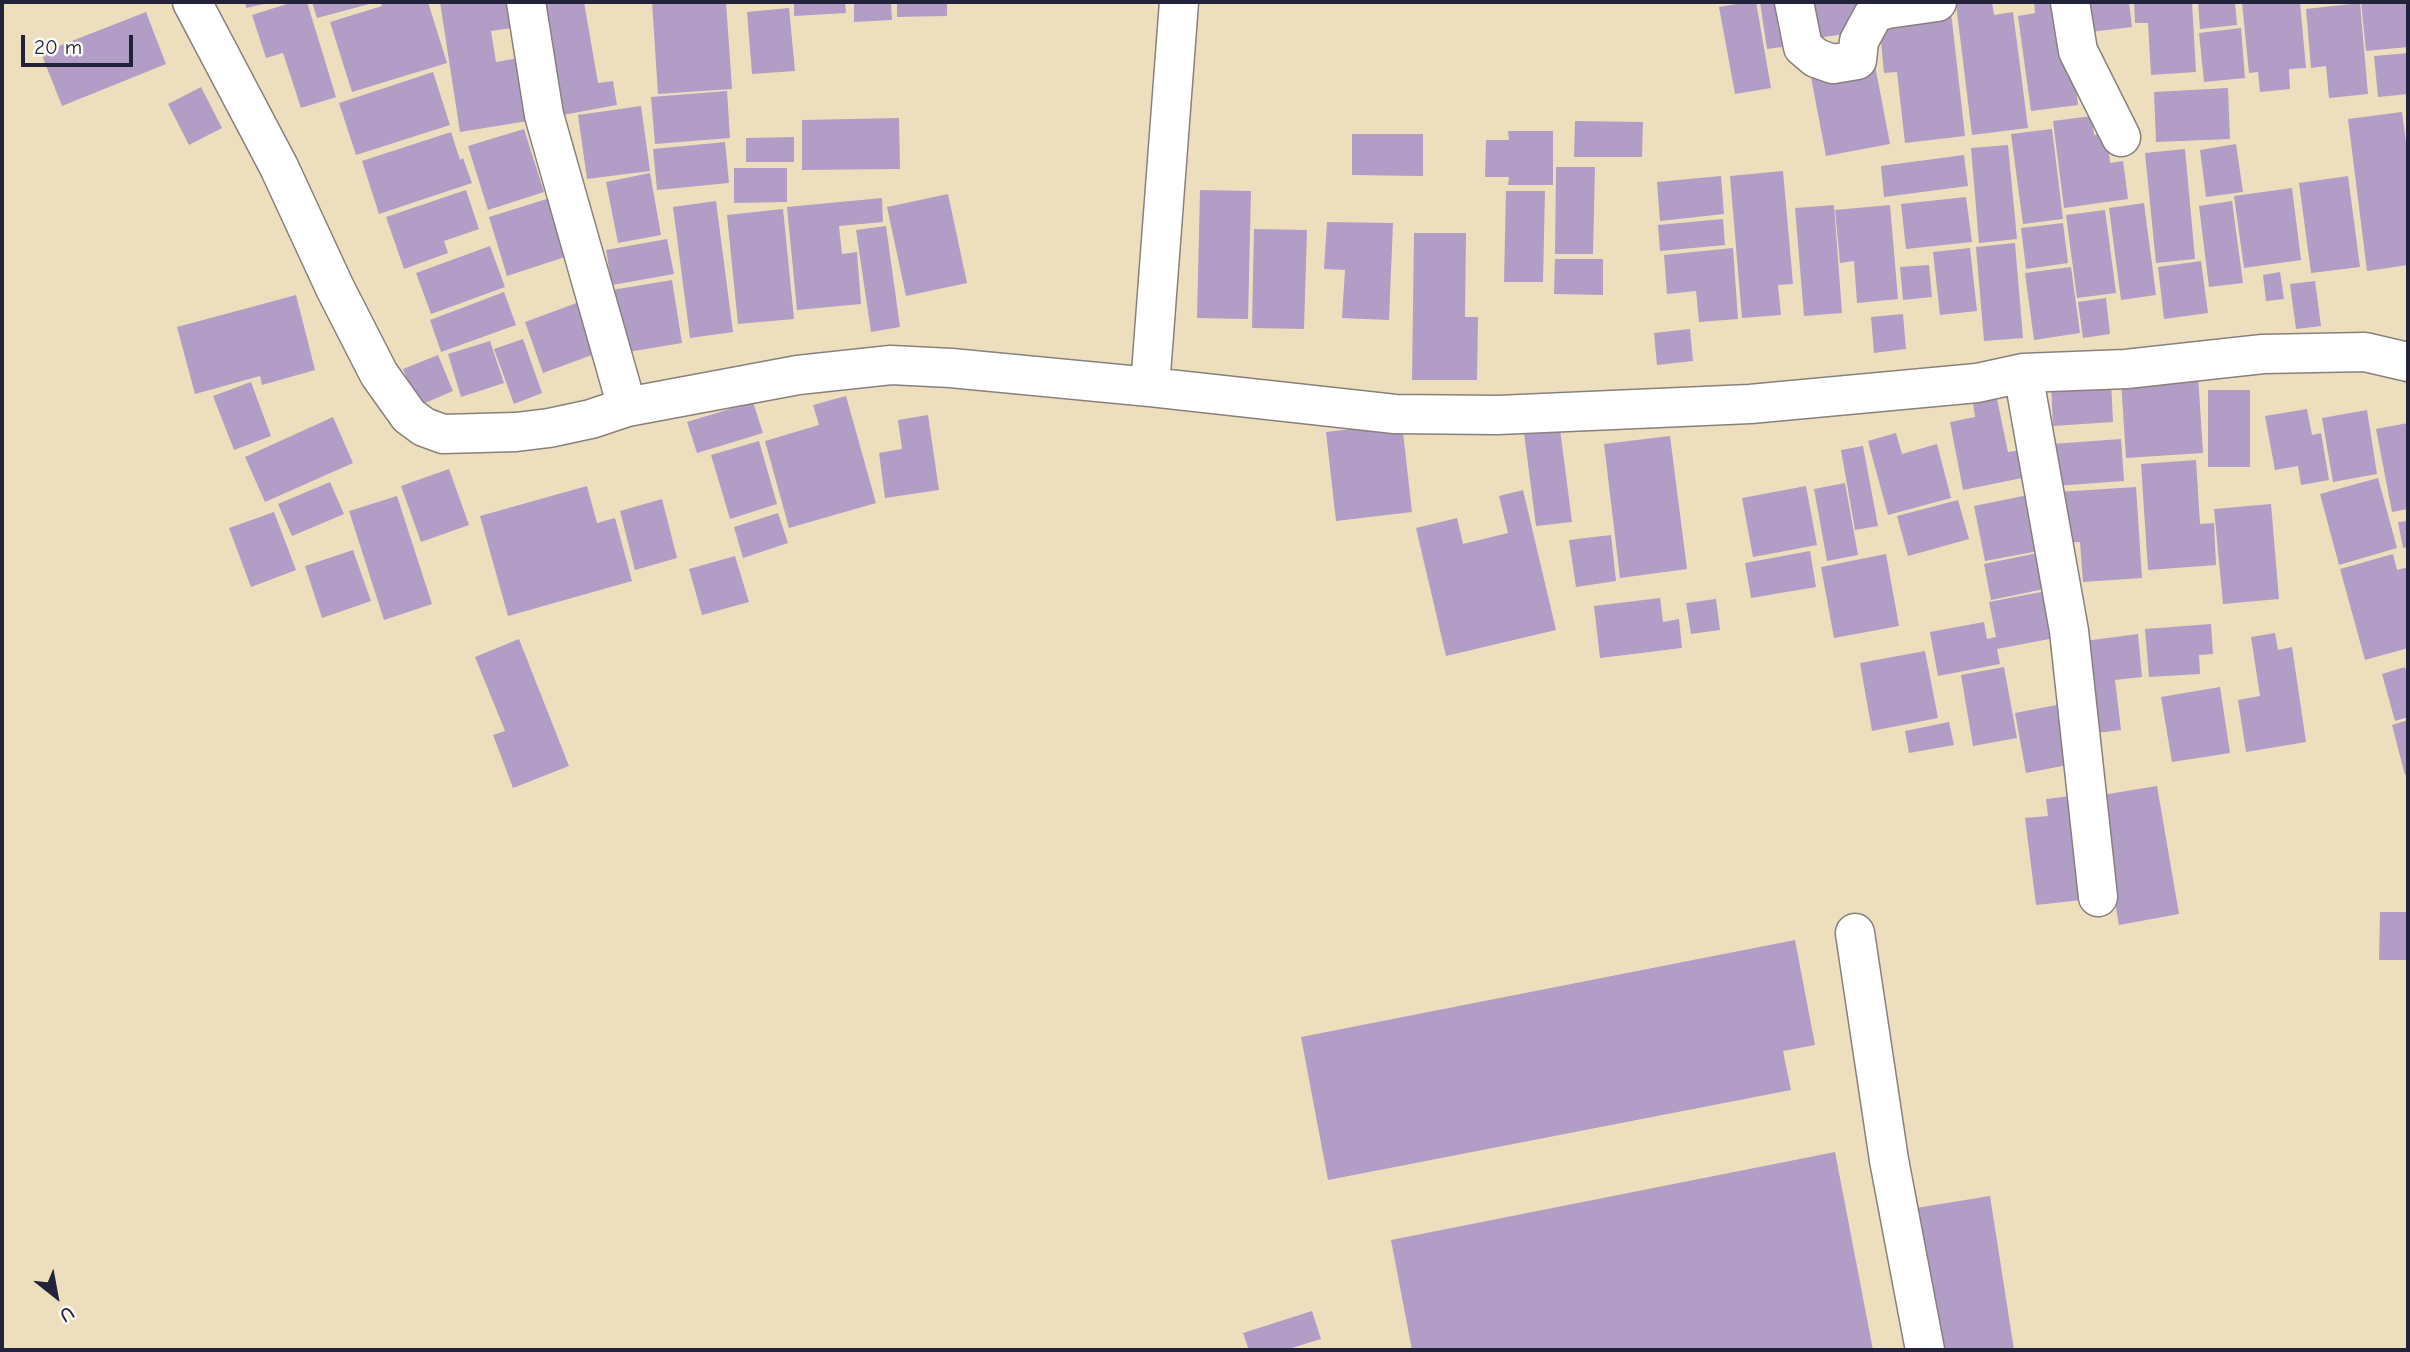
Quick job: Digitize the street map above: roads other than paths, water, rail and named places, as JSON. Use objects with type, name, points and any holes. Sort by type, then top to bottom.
[{"type":"street","points":[[192,2],[279,167],[335,288],[379,374],[408,416],[424,427],[443,434],[516,432],[592,419],[627,407],[798,375],[891,365],[1150,387],[1395,414],[1498,415],[1750,404],[1977,383],[2023,373],[2126,369],[2263,354],[2365,352],[2408,362]]},
{"type":"street","points":[[526,2],[544,115],[627,407]]},
{"type":"street","points":[[1150,387],[1180,2]]},
{"type":"street","points":[[1794,2],[1803,47],[1816,58],[1833,64],[1857,60],[1859,41],[1877,12],[1937,2]]},
{"type":"street","points":[[2070,2],[2078,51],[2121,137]]},
{"type":"street","points":[[2023,373],[2069,631],[2098,897]]},
{"type":"street","points":[[1855,933],[1889,1160],[1924,1350]]}]
